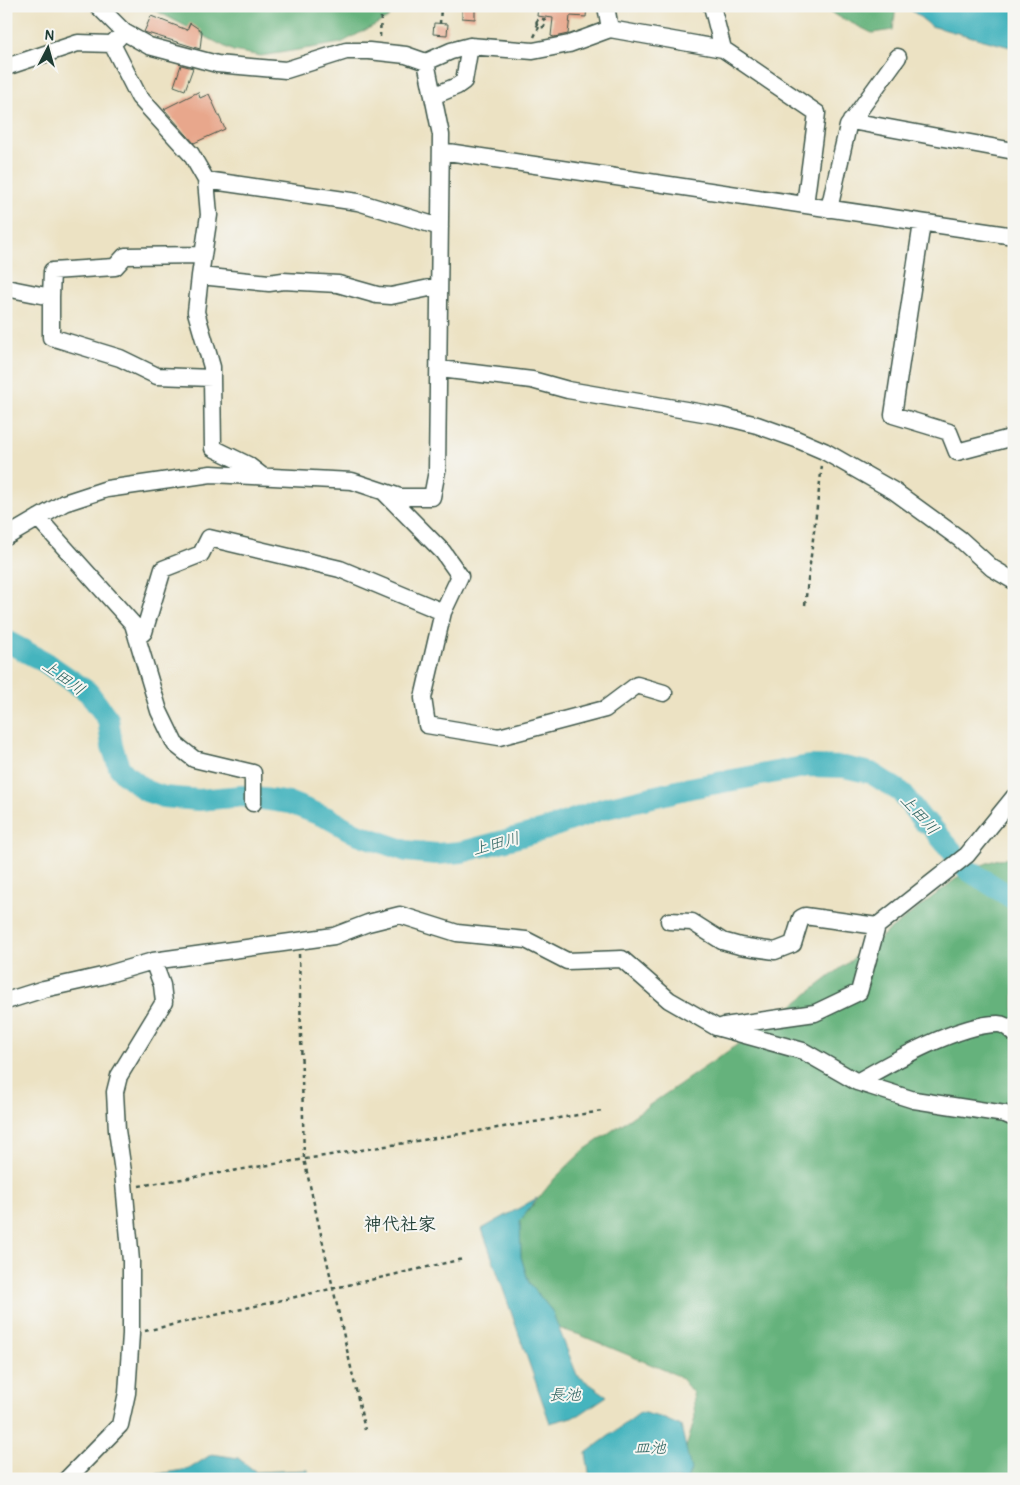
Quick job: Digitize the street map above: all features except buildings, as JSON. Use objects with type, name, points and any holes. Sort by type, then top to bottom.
[{"type":"street","points":[[98,6],[118,38],[139,97],[191,154],[206,180],[209,215],[196,312],[212,367],[213,448],[248,465],[261,475]]},
{"type":"street","points":[[606,6],[610,29]]},
{"type":"street","points":[[712,6],[723,49]]},
{"type":"street","points":[[6,67],[78,43],[118,38],[217,64],[286,70],[346,51],[406,55],[426,62],[451,51],[470,46],[533,51],[569,44],[610,29],[723,49],[817,113],[805,205]]},
{"type":"street","points":[[433,96],[458,86],[464,81],[470,46]]},
{"type":"street","points":[[829,209],[848,126],[898,57]]},
{"type":"street","points":[[6,537],[64,503],[107,489],[211,474],[352,480],[400,497],[432,497],[437,470],[440,369],[441,143],[426,62]]},
{"type":"street","points":[[851,121],[1014,152]]},
{"type":"street","points":[[441,143],[829,209],[1014,236]]},
{"type":"street","points":[[206,180],[358,202],[440,227]]},
{"type":"street","points":[[922,223],[893,415],[949,432],[957,452],[1014,438]]},
{"type":"street","points":[[203,255],[125,256],[114,267],[52,271],[51,337],[120,358],[157,376],[212,378]]},
{"type":"street","points":[[200,276],[269,283],[284,281],[338,284],[391,296],[439,286]]},
{"type":"street","points":[[6,288],[51,297]]},
{"type":"street","points":[[440,369],[532,380],[568,390],[720,416],[757,425],[824,451],[902,496],[960,539],[1013,585]]},
{"type":"street","points":[[384,491],[443,552],[460,576],[443,612],[423,698],[427,724],[499,737],[605,710],[637,685],[664,693]]},
{"type":"street","points":[[38,518],[133,624],[159,712],[175,744],[194,759],[253,773],[253,803]]},
{"type":"street","points":[[137,638],[144,632],[164,569],[201,554],[209,538],[340,569],[443,612]]},
{"type":"street","points":[[716,1027],[815,1013],[859,992],[877,926],[967,855],[1014,797]]},
{"type":"street","points":[[6,1001],[44,989],[102,976],[153,961],[334,936],[368,923],[400,915],[457,933],[526,940],[567,961],[622,959],[669,1000],[716,1027],[803,1051],[857,1082],[914,1100],[1005,1114],[1014,1118]]},
{"type":"street","points":[[669,921],[692,922],[722,941],[775,951],[793,944],[801,918],[805,916],[877,926]]},
{"type":"street","points":[[67,1479],[120,1426],[127,1393],[131,1334],[131,1261],[125,1188],[117,1130],[115,1092],[119,1076],[164,1002],[162,984],[153,961]]},
{"type":"street","points":[[857,1082],[916,1049],[970,1030],[999,1024],[1007,1026],[1014,1033]]},
{"type":"path","points":[[440,24],[441,6]]},
{"type":"path","points":[[379,41],[381,15]]},
{"type":"path","points":[[533,39],[538,27]]},
{"type":"path","points":[[805,605],[824,451]]},
{"type":"path","points":[[298,940],[304,1159],[365,1430]]},
{"type":"path","points":[[125,1188],[602,1110]]},
{"type":"path","points":[[131,1334],[463,1259]]},
{"type":"green space","points":[[147,6],[399,6],[388,18],[341,43],[261,56],[233,51]]},
{"type":"green space","points":[[826,6],[896,6],[893,30],[872,33],[833,14]]},
{"type":"green space","points":[[1014,858],[1014,1479],[670,1479],[680,1468],[695,1418],[693,1393],[679,1376],[580,1335],[555,1327],[552,1311],[529,1283],[521,1257],[520,1221],[555,1178],[584,1150],[779,1016],[966,871],[998,859]]},
{"type":"water","points":[[906,6],[1014,6],[1014,48],[931,26]]},
{"type":"water","name":"長池","points":[[537,1198],[520,1221],[521,1257],[529,1283],[552,1311],[577,1375],[607,1396],[579,1415],[550,1423],[482,1229]]},
{"type":"water","name":"皿池","points":[[641,1412],[660,1417],[681,1426],[691,1470],[687,1479],[590,1479],[586,1453]]},
{"type":"water","points":[[212,1454],[238,1458],[256,1472],[308,1470],[308,1479],[151,1479],[152,1475],[189,1469]]},
{"type":"waterway","name":"上田川","points":[[6,641],[45,662],[88,692],[108,719],[112,746],[119,767],[146,791],[164,797],[199,800],[242,796],[290,803],[328,818],[355,833],[406,851],[436,854],[462,852],[544,830],[602,809],[690,788],[809,766],[844,767],[871,773],[901,792],[923,821],[929,824],[968,870],[1014,899]]},
{"type":"district","name":"神代社家","points":[[400,1224]]}]
